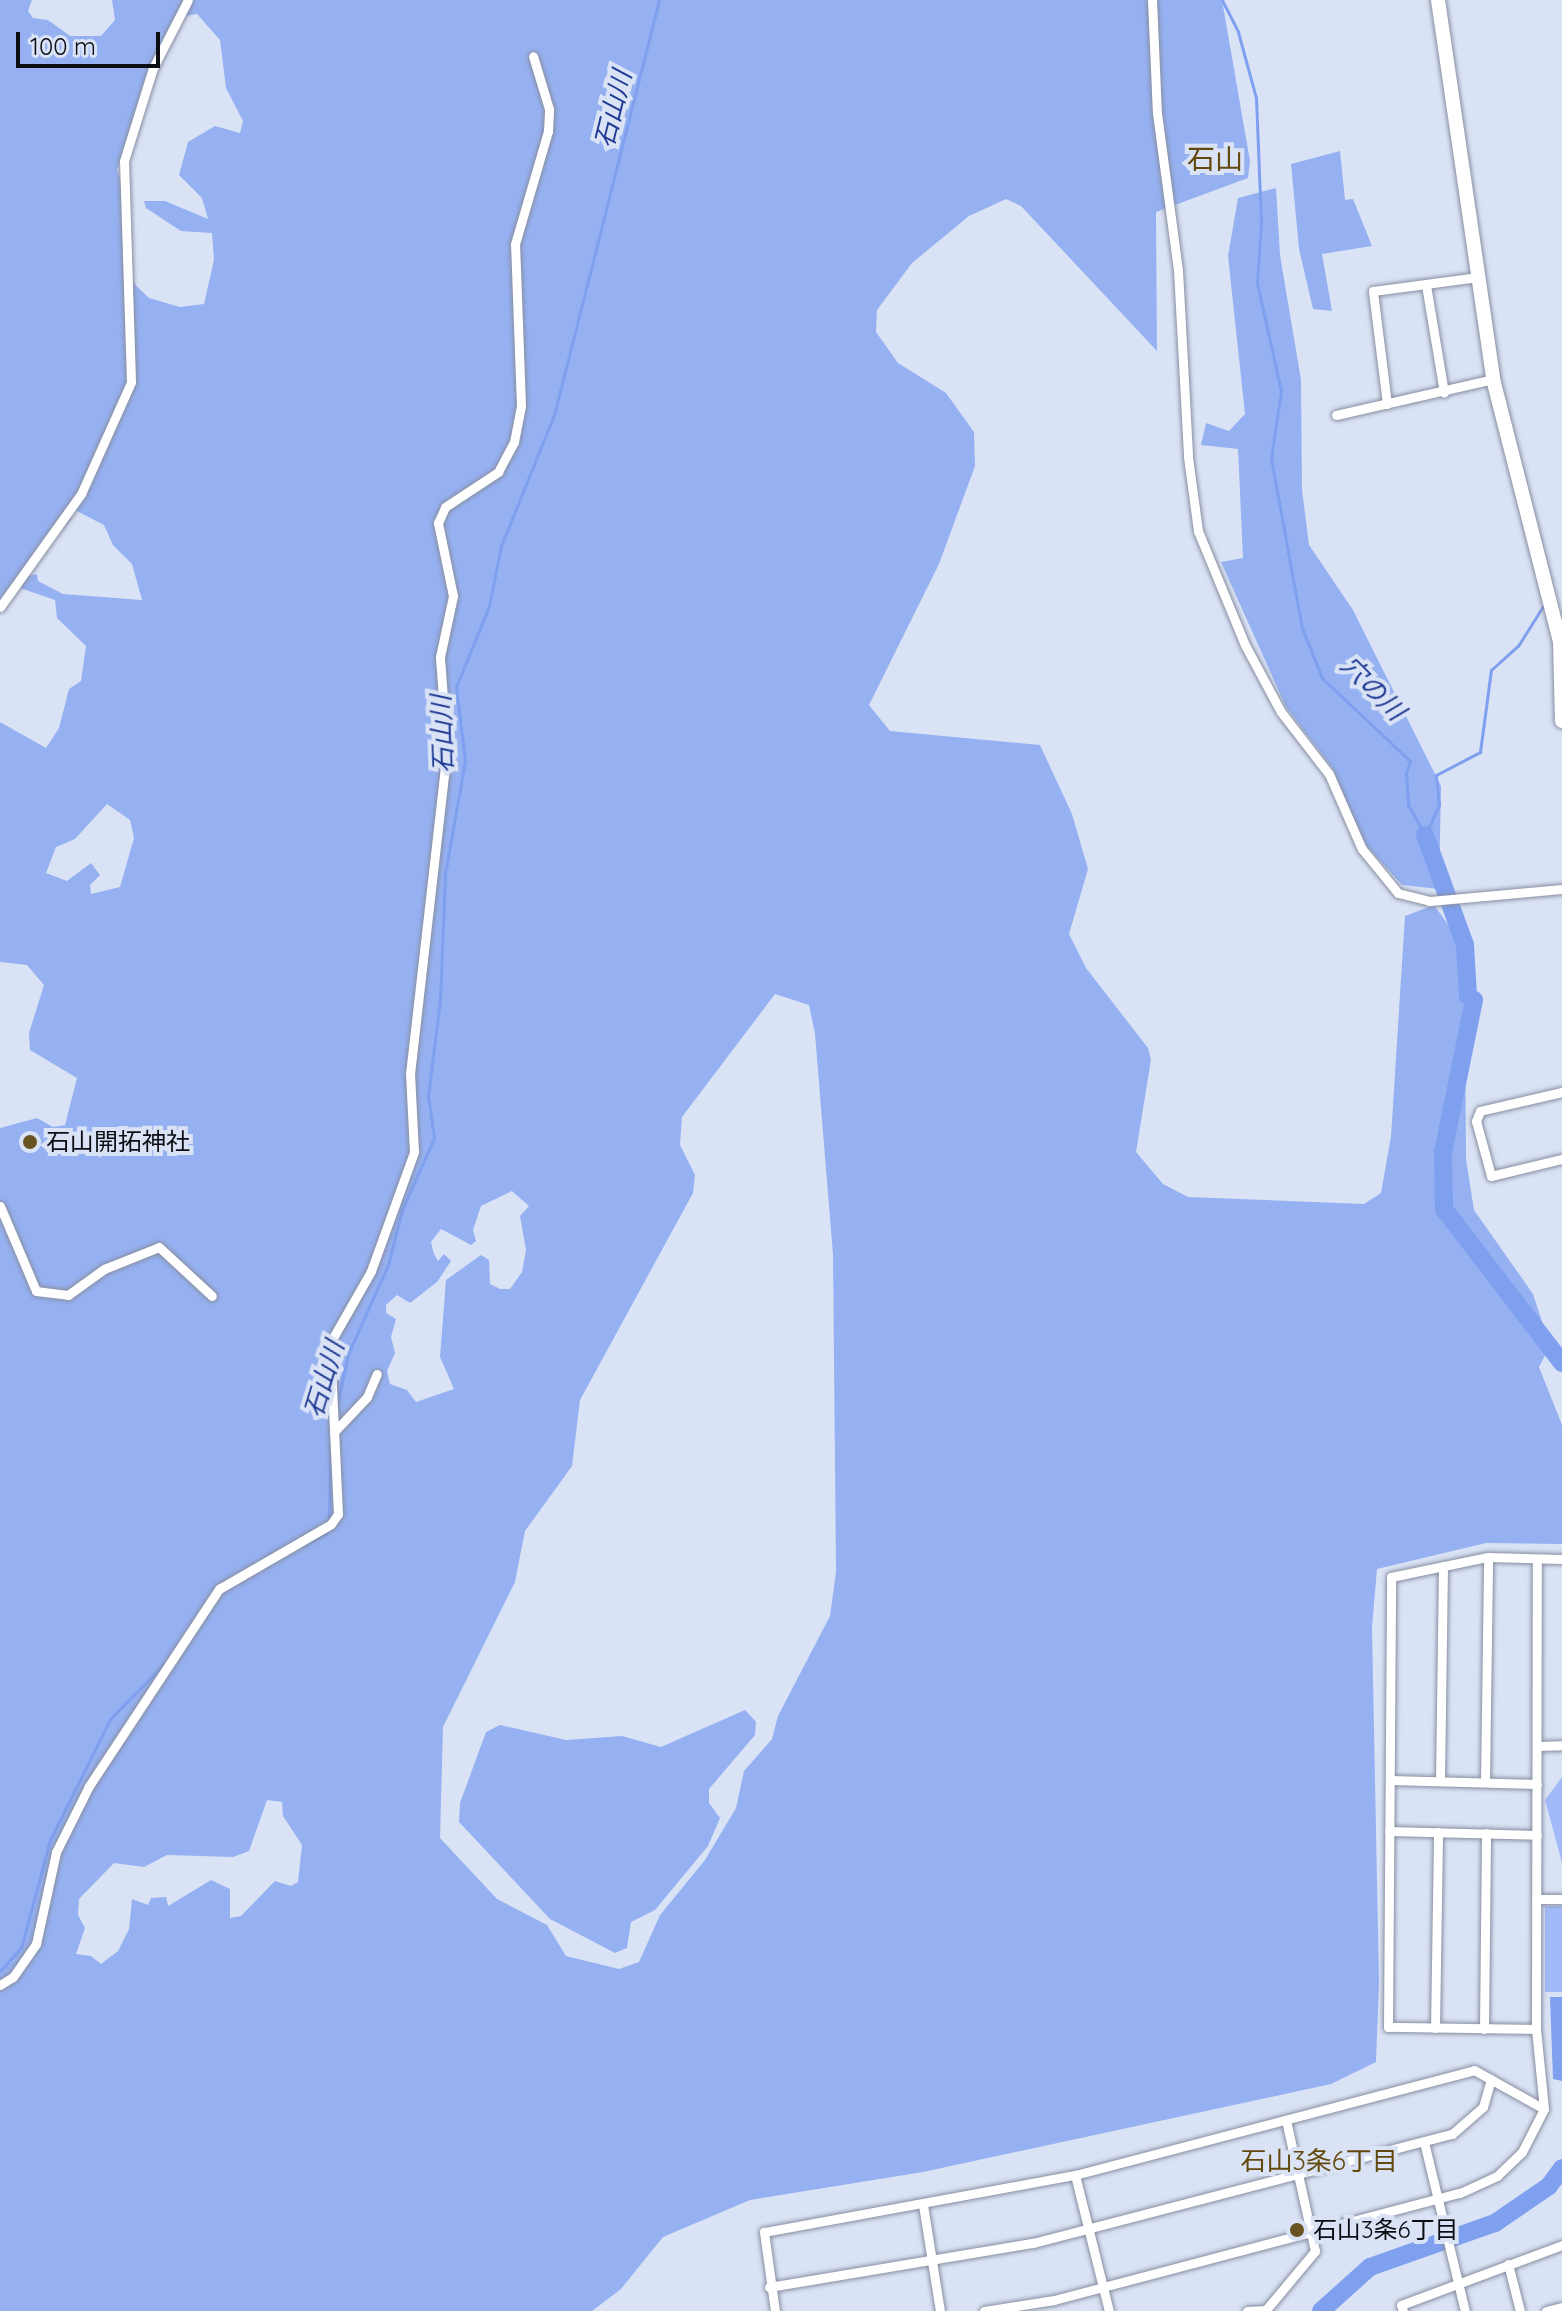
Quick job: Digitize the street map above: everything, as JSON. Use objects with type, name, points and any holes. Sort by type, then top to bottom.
[{"type":"street","points":[[0,607],[81,494],[131,382],[124,161],[153,68],[188,0]]},
{"type":"street","points":[[1152,0],[1157,113],[1177,257],[1188,457],[1198,531],[1245,645],[1281,712],[1329,774],[1362,849],[1398,893],[1429,901],[1562,889]]},
{"type":"street","points":[[1438,0],[1493,379],[1550,595],[1561,666],[1562,721]]},
{"type":"street","points":[[0,1985],[13,1977],[36,1944],[56,1852],[89,1786],[219,1589],[331,1524],[338,1514],[330,1343],[371,1271],[414,1152],[410,1074],[447,751],[440,657],[453,596],[438,523],[445,507],[498,472],[517,428],[524,385],[515,244],[548,131],[549,109],[533,56]]},
{"type":"street","points":[[1387,404],[1373,291],[1478,277]]},
{"type":"street","points":[[1426,285],[1444,392]]},
{"type":"street","points":[[1336,415],[1493,379]]},
{"type":"street","points":[[1561,1095],[1480,1111],[1476,1121],[1491,1176],[1562,1159]]},
{"type":"street","points":[[0,1206],[18,1260],[36,1291],[68,1295],[104,1269],[159,1247],[212,1296]]},
{"type":"street","points":[[334,1427],[367,1397],[377,1374]]},
{"type":"street","points":[[1485,1782],[1488,1557]]},
{"type":"street","points":[[1536,2029],[1388,2027],[1391,1577],[1488,1557],[1562,1559]]},
{"type":"street","points":[[984,2311],[1054,2300],[1438,2198],[1497,2176],[1522,2152],[1544,2109],[1536,2029],[1537,1559]]},
{"type":"street","points":[[1440,1781],[1443,1566]]},
{"type":"street","points":[[1538,1746],[1562,1745]]},
{"type":"street","points":[[1390,1780],[1537,1784]]},
{"type":"street","points":[[1389,1831],[1537,1835]]},
{"type":"street","points":[[1435,2028],[1438,1832]]},
{"type":"street","points":[[1484,2029],[1486,1833]]},
{"type":"street","points":[[1536,1899],[1562,1899]]},
{"type":"street","points":[[775,2311],[769,2287],[764,2232],[1075,2175],[1474,2070],[1544,2109]]},
{"type":"street","points":[[769,2287],[931,2260],[1090,2228],[1452,2134],[1473,2120],[1491,2079]]},
{"type":"street","points":[[1247,2311],[1266,2310],[1315,2251],[1286,2120]]},
{"type":"street","points":[[1424,2142],[1465,2311]]},
{"type":"street","points":[[1075,2175],[1109,2311]]},
{"type":"street","points":[[923,2205],[940,2311]]},
{"type":"street","points":[[1403,2311],[1401,2305],[1562,2245]]},
{"type":"street","points":[[1508,2264],[1520,2311]]},
{"type":"street","points":[[1054,2300],[1056,2311]]},
{"type":"street","points":[[1546,2311],[1562,2307]]},
{"type":"shaded area","points":[[0,0],[32,0],[28,11],[33,18],[48,20],[70,36],[101,36],[115,20],[112,0],[1222,0],[1250,161],[1248,178],[1156,212],[1157,351],[1021,206],[1006,199],[969,216],[912,263],[877,310],[876,332],[898,363],[946,393],[974,432],[975,466],[939,564],[869,705],[890,731],[1040,745],[1072,814],[1088,869],[1069,934],[1086,968],[1148,1048],[1151,1060],[1136,1152],[1163,1184],[1188,1197],[1364,1204],[1381,1193],[1391,1136],[1405,916],[1434,905],[1454,933],[1465,982],[1466,1159],[1474,1210],[1533,1294],[1550,1346],[1539,1367],[1562,1425],[1562,1544],[1486,1543],[1377,1569],[1372,1627],[1379,1983],[1376,2062],[1331,2084],[923,2172],[750,2200],[663,2237],[621,2289],[592,2311],[0,2311],[0,1128],[37,1118],[53,1127],[65,1125],[77,1078],[30,1050],[29,1033],[44,985],[27,965],[0,962],[0,722],[46,748],[59,728],[69,689],[81,681],[86,646],[57,618],[55,600],[20,588],[28,576],[37,574],[38,581],[63,594],[142,600],[132,564],[113,545],[104,525],[73,509],[71,520],[0,601]],"holes":[[[197,14],[220,40],[226,88],[243,121],[240,133],[215,126],[188,142],[179,175],[202,198],[208,219],[165,201],[144,201],[146,208],[181,231],[212,233],[214,260],[204,304],[180,307],[149,298],[124,274],[123,189],[117,170],[147,73],[174,18]],[[107,804],[130,820],[134,838],[120,887],[91,894],[90,885],[100,875],[91,863],[67,881],[46,873],[56,847],[75,839]],[[775,994],[809,1005],[815,1034],[833,1255],[836,1572],[830,1616],[778,1716],[772,1739],[744,1771],[736,1808],[705,1860],[660,1915],[639,1962],[619,1969],[566,1956],[547,1925],[497,1899],[440,1838],[443,1727],[515,1582],[525,1531],[572,1466],[580,1400],[693,1193],[695,1175],[680,1145],[682,1117]],[[512,1191],[529,1206],[520,1216],[526,1250],[522,1272],[510,1289],[500,1289],[490,1284],[489,1260],[481,1255],[446,1280],[440,1357],[454,1389],[416,1402],[407,1390],[390,1384],[387,1371],[395,1353],[391,1337],[396,1319],[386,1313],[386,1305],[397,1295],[410,1303],[437,1282],[451,1261],[444,1254],[438,1261],[431,1242],[441,1229],[471,1245],[476,1241],[473,1230],[481,1206]],[[267,1800],[282,1802],[283,1816],[302,1845],[298,1882],[291,1886],[275,1881],[241,1916],[230,1918],[230,1889],[211,1880],[168,1906],[166,1897],[151,1898],[148,1905],[132,1899],[129,1929],[118,1951],[101,1964],[91,1956],[76,1954],[85,1928],[78,1915],[79,1899],[114,1863],[144,1867],[167,1855],[233,1857],[249,1851]]]},
{"type":"shaded area","points":[[1340,151],[1345,200],[1353,199],[1372,246],[1322,254],[1332,311],[1313,309],[1299,249],[1291,164]]},
{"type":"shaded area","points":[[1276,188],[1280,255],[1301,380],[1302,490],[1309,545],[1353,610],[1441,786],[1439,889],[1402,885],[1363,842],[1333,769],[1286,707],[1221,562],[1243,558],[1238,449],[1201,445],[1206,423],[1229,431],[1245,414],[1228,256],[1238,198]]},
{"type":"shaded area","points":[[745,1710],[756,1722],[755,1735],[709,1789],[709,1803],[720,1818],[708,1846],[655,1910],[631,1922],[627,1948],[615,1953],[550,1919],[459,1822],[460,1803],[486,1732],[500,1725],[566,1740],[622,1736],[661,1747]]},
{"type":"shaded area","points":[[1562,1777],[1562,1863],[1545,1800]]},
{"type":"shaded area","points":[[1545,1906],[1562,1906],[1562,1992],[1545,1992]]},
{"type":"shaded area","points":[[1550,1997],[1562,1997],[1562,2081],[1553,2079]]},
{"type":"waterway","name":"石山川","points":[[337,1406],[348,1354],[388,1265],[402,1210],[434,1138],[428,1096],[440,1000],[445,874],[465,761],[456,687],[489,606],[501,546],[554,415],[659,0]]},
{"type":"waterway","name":"穴の川","points":[[1222,0],[1238,32],[1256,98],[1261,223],[1257,283],[1281,391],[1271,458],[1302,628],[1322,678],[1410,761],[1406,773],[1408,805],[1425,835],[1439,805],[1436,775],[1480,752],[1491,670],[1518,646],[1545,603]]},
{"type":"waterway","name":"穴の川","points":[[1425,835],[1465,945],[1468,996],[1474,1000],[1443,1152],[1444,1209],[1562,1363]]},
{"type":"waterway","name":"石山川","points":[[329,1519],[331,1420]]},
{"type":"waterway","name":"石山川","points":[[302,1546],[327,1533]]},
{"type":"waterway","name":"石山川","points":[[0,1971],[21,1948],[50,1840],[110,1719],[164,1664]]},
{"type":"waterway","name":"穴の川","points":[[1321,2311],[1370,2267],[1495,2223],[1549,2186],[1562,2168]]},
{"type":"place","name":"石山開拓神社","points":[[30,1142]]},
{"type":"place","name":"石山3条6丁目","points":[[1297,2230]]},
{"type":"district","name":"石山","points":[[1215,159]]},
{"type":"district","name":"石山3条6丁目","points":[[1319,2161]]}]
